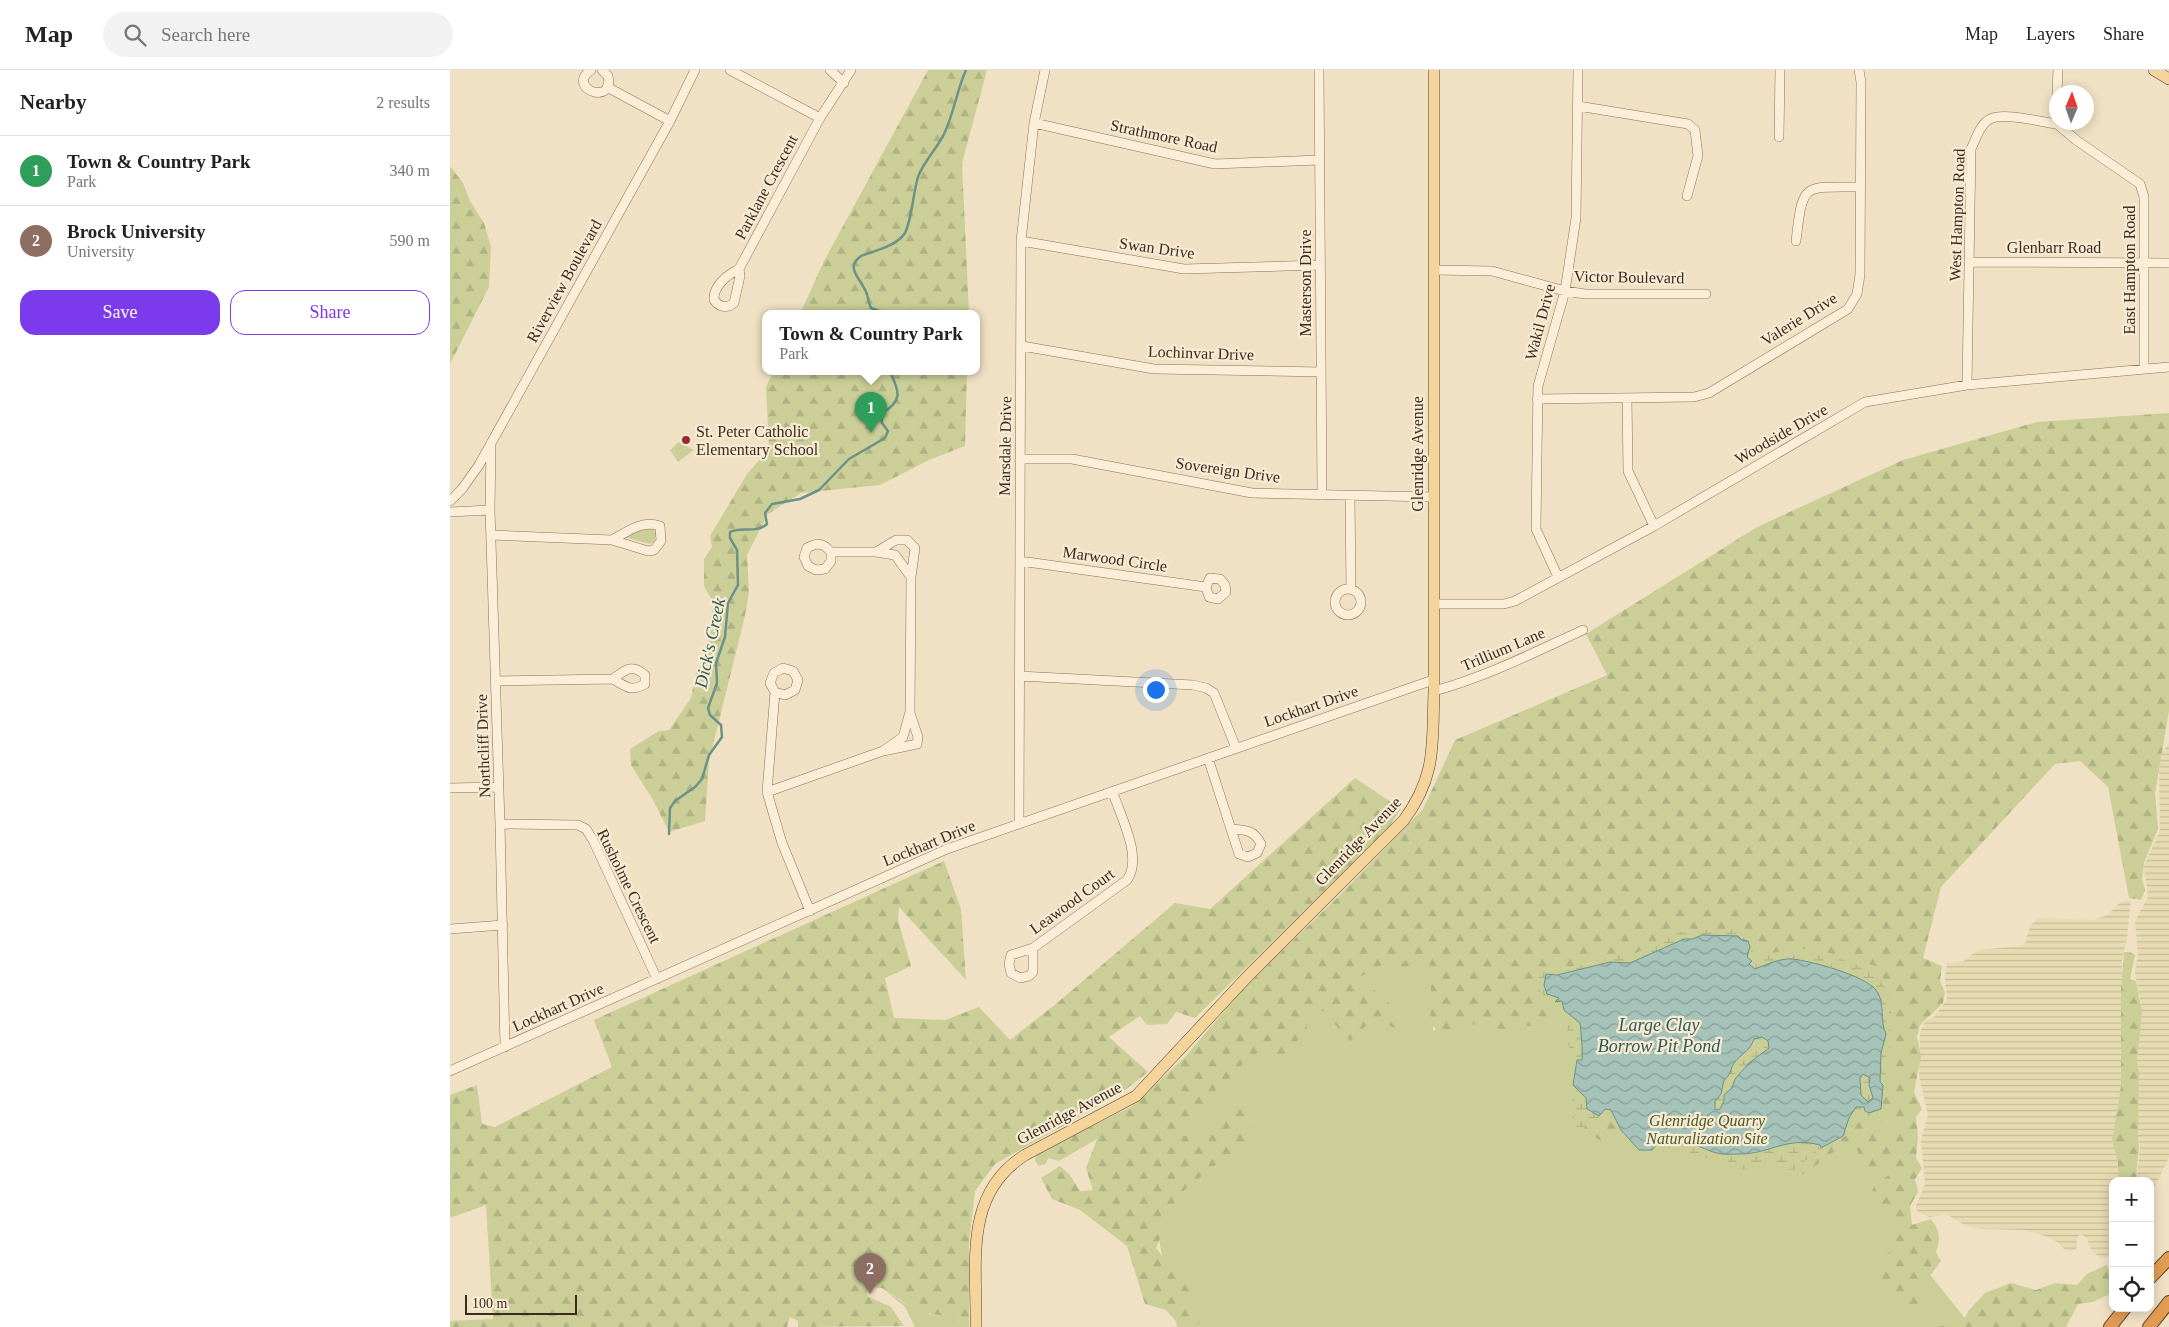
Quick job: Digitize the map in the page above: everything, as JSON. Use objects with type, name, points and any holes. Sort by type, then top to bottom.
[{"type":"highway","points":[[2154,1274],[2169,1258]]},
{"type":"highway","points":[[2149,1327],[2169,1302]]},
{"type":"highway","points":[[2110,1326],[2122,1312]]},
{"type":"main road","name":"Glenridge Avenue","points":[[976,1327],[978,1220],[996,1178],[1010,1164],[1025,1155],[1136,1096],[1247,977],[1404,820],[1418,802],[1431,768],[1434,686],[1434,70]]},
{"type":"main road","points":[[2154,70],[2169,79]]},
{"type":"street","points":[[591,70],[584,79],[589,90],[601,92],[607,86],[608,76],[602,70]]},
{"type":"street","name":"Riverview Boulevard","points":[[450,501],[468,481],[491,443],[670,121],[695,70]]},
{"type":"street","points":[[730,70],[820,118]]},
{"type":"street","points":[[830,70],[844,83]]},
{"type":"street","name":"Parklane Crescent","points":[[738,269],[820,118],[851,70]]},
{"type":"street","name":"Marsdale Drive","points":[[1019,824],[1021,241],[1034,123],[1045,70]]},
{"type":"street","name":"Masterson Drive","points":[[1319,70],[1322,496]]},
{"type":"street","name":"Wakil Drive","points":[[1558,577],[1536,529],[1537,399],[1538,386],[1565,291],[1576,218],[1578,70]]},
{"type":"street","points":[[1779,137],[1780,70]]},
{"type":"street","name":"Valerie Drive","points":[[1537,399],[1694,397],[1709,393],[1848,309],[1857,294],[1860,275],[1861,82],[1859,70]]},
{"type":"street","points":[[2057,85],[2058,70]]},
{"type":"street","points":[[607,86],[670,121]]},
{"type":"street","points":[[1578,106],[1688,124],[1695,130],[1698,156],[1687,196]]},
{"type":"street","name":"West Hampton Road","points":[[1967,385],[1971,149],[1983,126],[1990,120],[2001,117],[2049,122]]},
{"type":"street","name":"Strathmore Road","points":[[1034,123],[1216,164],[1319,160]]},
{"type":"street","name":"East Hampton Road","points":[[2065,130],[2076,140],[2140,184],[2144,197],[2144,369]]},
{"type":"street","points":[[1796,242],[1800,208],[1805,194],[1816,187],[1860,187]]},
{"type":"street","name":"Swan Drive","points":[[1021,241],[1184,269],[1320,266]]},
{"type":"street","name":"Glenbarr Road","points":[[1969,262],[2169,263]]},
{"type":"street","name":"Victor Boulevard","points":[[1434,270],[1492,271],[1565,291],[1585,294],[1706,294]]},
{"type":"street","name":"Lochinvar Drive","points":[[1022,346],[1154,369],[1321,372]]},
{"type":"street","name":"Woodside Drive","points":[[1434,604],[1504,604],[1515,601],[1654,526],[1865,402],[1967,385],[2169,367]]},
{"type":"street","points":[[1627,398],[1628,471],[1654,526]]},
{"type":"street","name":"Northcliff Drive","points":[[491,443],[490,510],[505,1047]]},
{"type":"street","name":"Sovereign Drive","points":[[1020,459],[1072,459],[1252,493],[1433,497]]},
{"type":"street","points":[[1350,496],[1351,589]]},
{"type":"street","points":[[450,512],[490,510]]},
{"type":"street","points":[[492,535],[612,540],[648,551],[654,550],[661,541],[660,526],[653,524],[639,525],[612,540]]},
{"type":"street","points":[[876,552],[896,540],[912,542],[915,548],[911,577],[910,712],[903,737],[883,752]]},
{"type":"street","points":[[831,552],[876,552],[895,555],[911,577]]},
{"type":"street","name":"Marwood Circle","points":[[1020,561],[1206,587]]},
{"type":"street","name":"Trillium Lane","points":[[1434,686],[1456,685],[1514,662],[1584,630]]},
{"type":"street","points":[[1019,676],[1193,685],[1206,688],[1214,693],[1236,748]]},
{"type":"street","points":[[496,681],[613,679]]},
{"type":"street","name":"Lockhart Drive","points":[[450,1071],[947,849],[1236,748],[1434,686]]},
{"type":"street","points":[[775,692],[767,792],[782,843],[810,911]]},
{"type":"street","points":[[767,792],[883,752],[917,744],[918,736],[910,712]]},
{"type":"street","points":[[1208,758],[1232,830]]},
{"type":"street","points":[[450,788],[498,787]]},
{"type":"street","name":"Leawood Court","points":[[1033,948],[1127,880],[1133,871],[1134,856],[1113,792]]},
{"type":"street","name":"Rusholme Crescent","points":[[500,824],[578,825],[586,830],[593,840],[657,979]]},
{"type":"street","points":[[450,929],[503,925]]},
{"type":"shaded area","points":[[2169,743],[2169,1157],[2154,1189],[2154,1177],[2137,1177],[2140,1146],[2138,1138],[2139,1071],[2137,1061],[2141,1003],[2135,973],[2138,954],[2135,921],[2148,897],[2144,866],[2160,831],[2159,768],[2162,753]]},
{"type":"shaded area","points":[[2131,900],[2127,938],[2122,961],[2121,1086],[2112,1140],[2118,1163],[2118,1177],[2109,1177],[2109,1256],[2101,1259],[2091,1250],[2087,1238],[2081,1234],[2078,1236],[2076,1250],[2072,1251],[2064,1249],[2059,1243],[2050,1238],[2024,1230],[1983,1229],[1966,1226],[1946,1214],[1929,1217],[1917,1211],[1916,1206],[1925,1184],[1921,1140],[1928,1115],[1919,1077],[1920,1032],[1925,1022],[1934,1017],[1947,1000],[1945,977],[1947,963],[1964,961],[1978,950],[2022,946],[2026,942],[2030,925],[2040,918],[2094,920],[2107,915],[2122,901]]},
{"type":"green space","points":[[928,70],[987,70],[962,163],[969,310],[802,310],[824,261]]},
{"type":"green space","points":[[450,166],[463,183],[470,201],[484,223],[491,247],[489,287],[450,364]]},
{"type":"green space","points":[[772,375],[967,375],[965,446],[929,460],[880,485],[801,493],[768,514],[747,555],[749,592],[745,616],[709,761],[705,821],[669,832],[653,800],[631,765],[630,749],[659,731],[669,730],[691,698],[696,672],[708,656],[713,603],[704,586],[704,559],[712,547],[710,536],[747,474],[769,449],[766,387]]},
{"type":"green space","points":[[2169,413],[2169,711],[2155,793],[2158,829],[2144,863],[2142,879],[2145,890],[2141,900],[2129,898],[2108,787],[2080,761],[2055,764],[1941,887],[1923,958],[1942,966],[1940,981],[1945,992],[1943,1003],[1920,1025],[1917,1037],[1921,1056],[1914,1092],[1922,1109],[1916,1117],[1918,1137],[1916,1158],[1922,1168],[1915,1179],[1918,1192],[1910,1206],[1912,1225],[1931,1219],[1936,1227],[1939,1243],[1936,1252],[1941,1261],[1930,1276],[1929,1286],[1917,1264],[1906,1259],[1901,1261],[1914,1270],[1922,1286],[1913,1289],[1920,1304],[1915,1318],[1909,1316],[1906,1302],[1881,1283],[1879,1258],[1890,1252],[1893,1239],[1892,1227],[1882,1204],[1868,1199],[1875,1185],[1889,1175],[1894,1160],[1887,1158],[1879,1168],[1866,1171],[1857,1162],[1858,1151],[1848,1143],[1801,1175],[1797,1171],[1821,1148],[1847,1135],[1857,1113],[1874,1117],[1884,1137],[1893,1138],[1893,1112],[1882,1117],[1883,1085],[1895,1078],[1894,1007],[1878,967],[1835,954],[1811,950],[1791,949],[1758,954],[1753,952],[1752,940],[1728,929],[1680,932],[1634,954],[1606,956],[1590,963],[1557,970],[1544,969],[1547,1000],[1552,1002],[1553,1015],[1544,1025],[1527,1026],[1514,1023],[1501,1032],[1475,1024],[1438,1031],[1429,1023],[1431,998],[1429,954],[1414,978],[1402,979],[1393,971],[1411,956],[1405,952],[1358,978],[1387,999],[1397,1023],[1394,1028],[1375,1017],[1350,1041],[1323,1011],[1309,1013],[1306,1032],[1275,1063],[1258,1053],[1245,1057],[1235,1083],[1220,1085],[1185,1126],[1184,1136],[1218,1135],[1235,1105],[1254,1108],[1246,1151],[1220,1161],[1177,1196],[1156,1248],[1190,1291],[1201,1323],[1180,1326],[1166,1310],[1145,1304],[1127,1246],[1080,1210],[1052,1199],[1041,1178],[1060,1166],[1070,1175],[1080,1191],[1093,1190],[1086,1168],[1097,1139],[1059,1161],[1048,1158],[1045,1164],[1039,1166],[1035,1161],[1036,1154],[1131,1107],[1185,1057],[1243,989],[1340,895],[1423,809],[1455,740],[1607,675],[1586,634],[1757,527],[1903,460],[2037,422]]},
{"type":"green space","points":[[679,442],[694,450],[678,462],[670,450]]},
{"type":"green space","points":[[648,527],[657,534],[654,542],[650,544],[624,537],[625,534]]},
{"type":"green space","points":[[1355,778],[1401,809],[1388,828],[1195,1018],[1176,1012],[1167,1024],[1147,1025],[1140,1016],[1109,1037],[1148,1072],[1120,1094],[995,1164],[975,1191],[969,1242],[969,1327],[958,1327],[959,1312],[946,1316],[919,1312],[882,1288],[867,1287],[867,1296],[891,1307],[904,1326],[798,1327],[798,1321],[790,1317],[787,1327],[450,1327],[450,1321],[493,1319],[486,1205],[450,1218],[450,1095],[477,1085],[482,1124],[495,1127],[612,1067],[594,1020],[944,861],[961,909],[966,980],[899,907],[898,920],[911,966],[885,978],[894,1018],[945,1020],[979,1007],[1010,1040],[1057,1003],[1175,903],[1210,909]]},
{"type":"green space","name":"Glenridge Quarry Naturalization Site","points":[[1911,835],[1903,1241],[1972,1327],[1177,1327],[1132,1109],[1437,916],[1433,1031],[1536,985]]},
{"type":"green space","points":[[1728,929],[1739,931],[1746,935],[1751,942],[1753,952],[1758,954],[1794,952],[1821,955],[1849,962],[1874,974],[1883,984],[1890,996],[1891,1002],[1887,1083],[1883,1085],[1880,1082],[1881,1053],[1884,1042],[1882,1003],[1860,979],[1830,966],[1791,959],[1755,969],[1748,960],[1750,947],[1738,936],[1702,935],[1693,939],[1683,939],[1630,963],[1610,962],[1557,975],[1554,974],[1553,997],[1559,999],[1552,1002],[1547,1000],[1539,989],[1538,975],[1544,969],[1557,970],[1590,963],[1606,956],[1634,954],[1680,932]]},
{"type":"green space","points":[[2124,952],[2130,952],[2135,955],[2130,979],[2136,981],[2142,1011],[2137,1061],[2139,1071],[2139,1149],[2137,1177],[2118,1177],[2118,1163],[2112,1140],[2121,1086],[2121,989]]},
{"type":"green space","points":[[1573,1018],[1580,1023],[1582,1060],[1577,1060],[1569,1047],[1568,1025],[1569,1020]]},
{"type":"green space","points":[[1762,1036],[1769,1041],[1769,1048],[1743,1071],[1732,1088],[1727,1091],[1720,1109],[1715,1110],[1715,1101],[1721,1094],[1724,1080],[1728,1076],[1733,1064],[1754,1039]]},
{"type":"green space","points":[[1863,1074],[1870,1078],[1869,1085],[1873,1098],[1868,1102],[1861,1095],[1860,1078]]},
{"type":"green space","points":[[1576,1090],[1586,1098],[1587,1109],[1599,1115],[1605,1109],[1611,1110],[1621,1130],[1610,1114],[1604,1114],[1598,1119],[1590,1118],[1584,1128],[1572,1127],[1572,1099]]},
{"type":"green space","points":[[1856,1107],[1864,1107],[1869,1113],[1881,1109],[1881,1123],[1876,1123],[1874,1117],[1857,1113],[1851,1129],[1843,1136],[1849,1118]]},
{"type":"green space","points":[[1610,1114],[1620,1130],[1605,1141],[1599,1140],[1584,1128],[1590,1118]]},
{"type":"green space","points":[[1678,1140],[1752,1153],[1789,1142],[1809,1142],[1820,1145],[1821,1148],[1794,1170],[1778,1169],[1775,1162],[1744,1169],[1733,1165],[1727,1160],[1717,1161],[1676,1148],[1659,1149],[1657,1144]]},
{"type":"green space","points":[[2106,1265],[2109,1268],[2109,1294],[2093,1302],[2078,1304],[2066,1327],[1936,1327],[1962,1323],[1969,1310],[1985,1293],[2011,1283],[2036,1290],[2055,1283],[2077,1285],[2087,1274]]},
{"type":"green space","points":[[882,1288],[918,1310],[938,1315],[959,1312],[958,1327],[915,1327],[905,1307]]},
{"type":"water","name":"Large Clay Borrow Pit Pond","points":[[1702,935],[1738,936],[1742,940],[1748,941],[1750,947],[1747,957],[1752,961],[1749,964],[1755,969],[1783,960],[1801,960],[1849,974],[1870,984],[1876,990],[1881,1001],[1886,1034],[1881,1053],[1880,1082],[1883,1085],[1881,1109],[1869,1113],[1865,1111],[1864,1107],[1856,1107],[1849,1118],[1843,1136],[1821,1148],[1820,1145],[1798,1143],[1751,1153],[1723,1154],[1690,1143],[1677,1141],[1657,1144],[1652,1150],[1639,1150],[1621,1130],[1611,1110],[1605,1109],[1599,1116],[1587,1109],[1586,1098],[1573,1085],[1577,1060],[1582,1060],[1580,1023],[1564,1010],[1562,1001],[1555,1002],[1559,998],[1547,994],[1544,985],[1546,974],[1557,975],[1610,962],[1630,963],[1684,939],[1693,939]],"holes":[[[1762,1037],[1768,1041],[1769,1048],[1749,1063],[1735,1079],[1732,1088],[1724,1095],[1724,1101],[1720,1109],[1715,1110],[1715,1101],[1721,1094],[1724,1080],[1734,1063],[1748,1049],[1754,1039]],[[1863,1074],[1870,1078],[1869,1085],[1873,1098],[1868,1102],[1861,1095],[1860,1078]]]},
{"type":"waterway","name":"Dick's Creek","points":[[877,310],[871,308],[865,290],[855,272],[854,264],[861,256],[891,245],[905,233],[918,177],[945,132],[966,70]]},
{"type":"waterway","name":"Dick's Creek","points":[[669,834],[670,808],[675,801],[695,787],[702,779],[709,755],[722,737],[721,725],[710,715],[708,708],[717,683],[716,663],[725,637],[728,603],[738,585],[737,550],[730,538],[730,532],[763,527],[767,524],[765,513],[772,504],[800,499],[819,490],[849,459],[885,438],[888,431],[882,423],[881,414],[893,405],[898,396],[891,375]]},
{"type":"place","name":"Town & Country Park","points":[[871,433]]},
{"type":"place","name":"St. Peter Catholic Elementary School","points":[[686,440]]},
{"type":"place","name":"Brock University","points":[[870,1294]]}]
